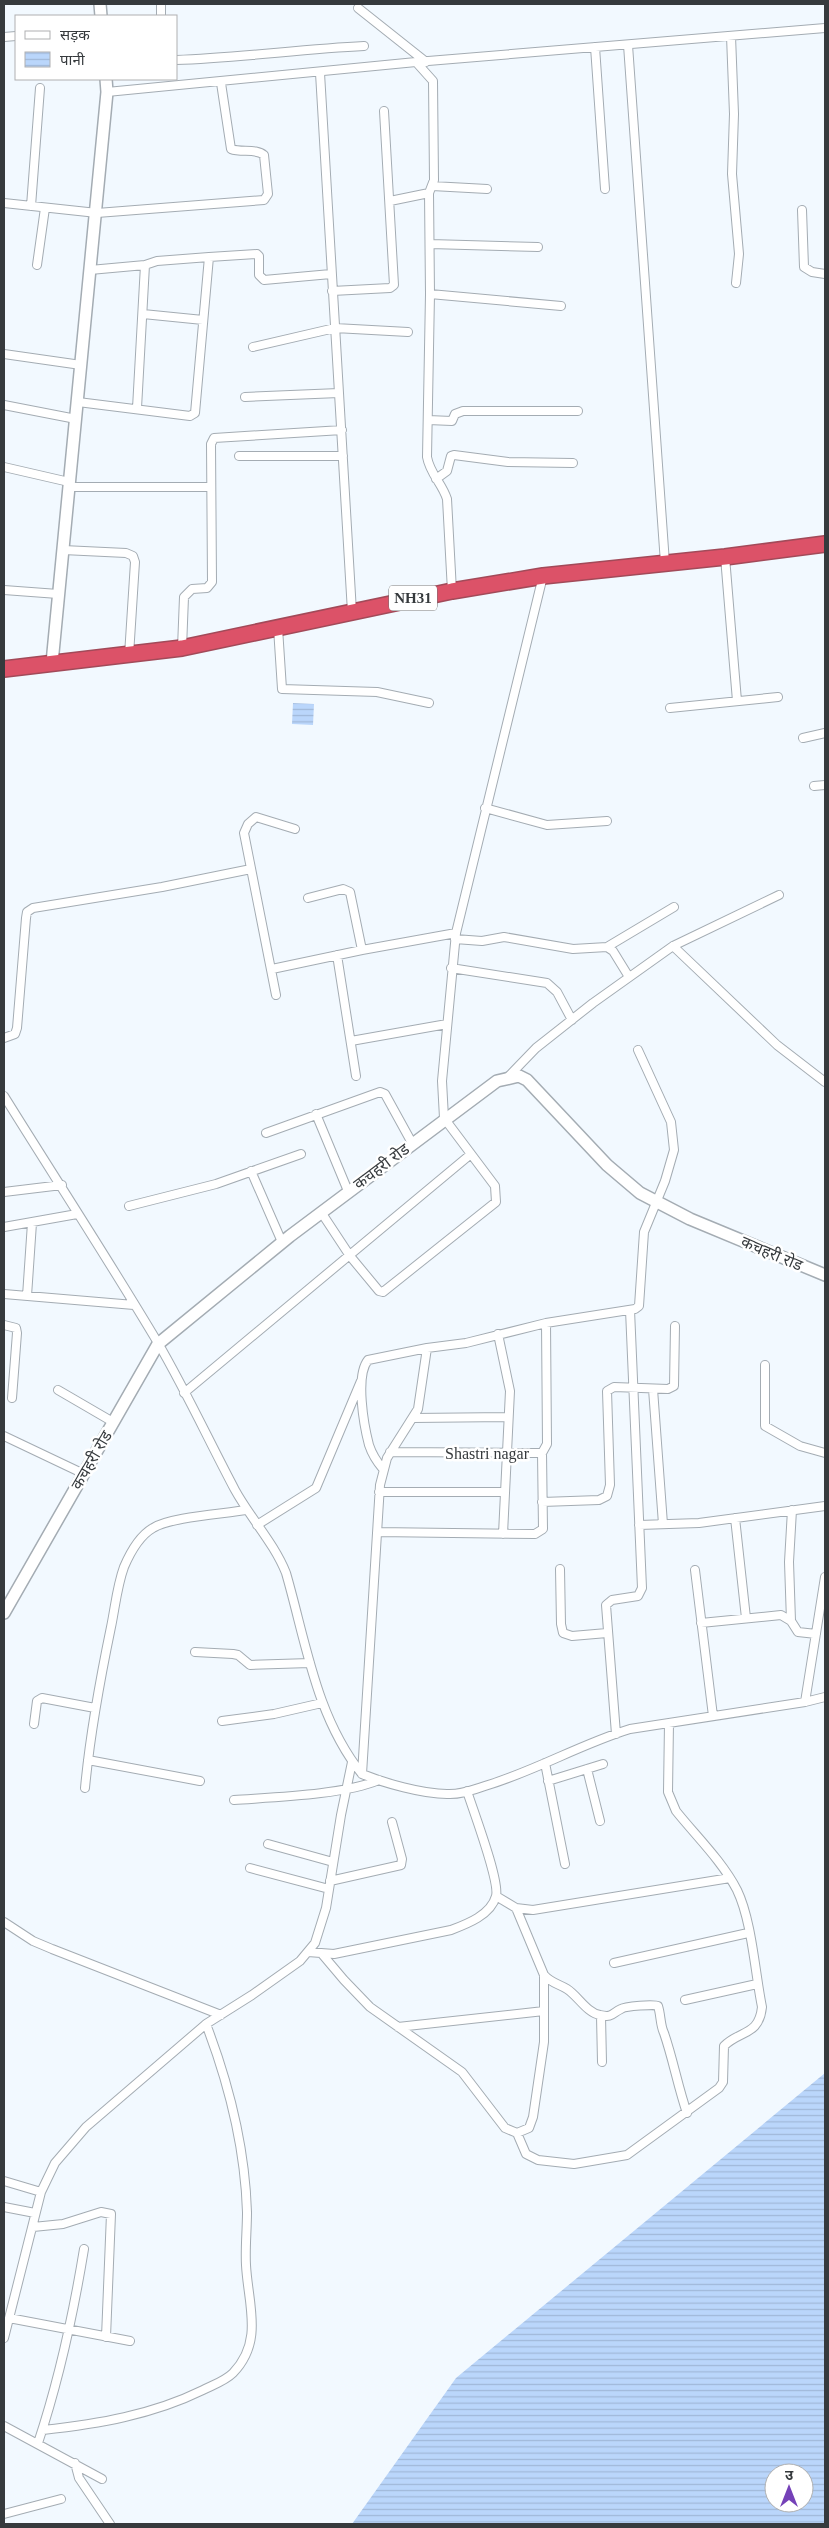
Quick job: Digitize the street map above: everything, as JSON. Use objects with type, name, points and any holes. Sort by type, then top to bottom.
[{"type":"highway","name":"NH31","points":[[4,669],[182,648],[452,590],[543,576],[725,557],[825,544]]},
{"type":"main road","points":[[52,664],[97,213],[107,92],[106,80]]},
{"type":"main road","name":"कचहरी रोड","points":[[4,1613],[158,1344],[282,1242],[412,1142],[496,1081],[519,1076],[527,1080],[607,1165],[655,1202],[825,1275]]},
{"type":"street","points":[[358,8],[426,62]]},
{"type":"street","points":[[107,92],[320,73],[416,62],[825,28]]},
{"type":"street","points":[[731,36],[734,114],[732,174],[740,254],[736,283]]},
{"type":"street","points":[[628,45],[665,563]]},
{"type":"street","points":[[178,60],[240,58],[284,51],[364,46]]},
{"type":"street","points":[[595,47],[605,189]]},
{"type":"street","points":[[416,62],[433,81],[428,457],[431,472],[444,489],[447,499],[452,590]]},
{"type":"street","points":[[320,73],[352,612]]},
{"type":"street","points":[[159,80],[159,88]]},
{"type":"street","points":[[4,203],[97,213],[264,200],[267,198],[264,155],[258,152],[231,149],[221,82]]},
{"type":"street","points":[[31,206],[40,88]]},
{"type":"street","points":[[332,291],[392,287],[394,273],[384,111]]},
{"type":"street","points":[[390,201],[431,190],[487,189]]},
{"type":"street","points":[[38,265],[45,208]]},
{"type":"street","points":[[802,210],[804,267],[807,270],[825,274]]},
{"type":"street","points":[[430,244],[538,247]]},
{"type":"street","points":[[90,270],[146,265],[157,261],[256,254],[259,256],[259,274],[264,280],[331,274]]},
{"type":"street","points":[[78,402],[190,416],[195,413],[208,258]]},
{"type":"street","points":[[138,408],[146,265]]},
{"type":"street","points":[[430,294],[561,306]]},
{"type":"street","points":[[143,314],[203,320]]},
{"type":"street","points":[[253,347],[335,328],[408,332]]},
{"type":"street","points":[[4,354],[81,365]]},
{"type":"street","points":[[245,397],[339,393]]},
{"type":"street","points":[[4,405],[76,419]]},
{"type":"street","points":[[428,420],[452,421],[455,414],[463,411],[578,411]]},
{"type":"street","points":[[182,648],[184,597],[192,589],[207,588],[212,582],[211,444],[214,438],[342,430]]},
{"type":"street","points":[[436,479],[447,471],[451,456],[454,455],[508,462],[572,463]]},
{"type":"street","points":[[239,456],[343,456]]},
{"type":"street","points":[[4,467],[69,485],[211,487]]},
{"type":"street","points":[[63,550],[126,553],[133,556],[135,562],[129,655]]},
{"type":"street","points":[[725,557],[737,701]]},
{"type":"street","points":[[321,1212],[350,1256],[379,1291],[383,1292],[496,1202],[495,1186],[444,1118],[442,1081],[456,936],[543,576]]},
{"type":"street","points":[[4,590],[58,594]]},
{"type":"street","points":[[278,628],[282,689],[377,692],[429,703]]},
{"type":"street","points":[[670,708],[778,697]]},
{"type":"street","points":[[803,738],[825,733]]},
{"type":"street","points":[[814,786],[825,785]]},
{"type":"street","points":[[486,808],[547,825],[606,821]]},
{"type":"street","points":[[276,995],[244,833],[256,817],[296,829]]},
{"type":"street","points":[[4,1038],[15,1034],[17,1028],[27,912],[33,908],[162,887],[251,869]]},
{"type":"street","points":[[308,898],[343,889],[350,892],[362,950]]},
{"type":"street","points":[[508,1077],[523,1060],[572,1020],[673,946],[779,895]]},
{"type":"street","points":[[272,969],[362,950],[456,936],[482,941],[497,936],[572,949],[607,947],[674,908]]},
{"type":"street","points":[[673,946],[777,1045],[825,1082]]},
{"type":"street","points":[[607,947],[613,951],[629,977]]},
{"type":"street","points":[[337,955],[356,1076]]},
{"type":"street","points":[[452,968],[547,983],[557,992],[572,1020]]},
{"type":"street","points":[[351,1041],[447,1024]]},
{"type":"street","points":[[383,1469],[369,1445],[361,1396],[364,1365],[368,1360],[427,1348],[457,1345],[546,1323],[630,1310],[639,1306],[643,1240],[655,1202],[671,1164],[674,1136],[666,1108],[638,1050]]},
{"type":"street","points":[[266,1133],[380,1092],[385,1094],[412,1142]]},
{"type":"street","points":[[4,1096],[62,1185],[77,1214],[158,1344],[246,1510],[270,1541],[286,1573],[322,1703],[332,1726],[352,1762],[362,1774],[429,1792],[448,1794],[467,1791],[511,1778],[616,1734],[713,1716],[805,1702],[825,1696]]},
{"type":"street","points":[[316,1114],[348,1191]]},
{"type":"street","points":[[129,1206],[216,1184],[301,1154]]},
{"type":"street","points":[[184,1393],[471,1154]]},
{"type":"street","points":[[251,1171],[282,1242]]},
{"type":"street","points":[[4,1192],[62,1185]]},
{"type":"street","points":[[4,1227],[77,1214]]},
{"type":"street","points":[[27,1296],[32,1223]]},
{"type":"street","points":[[4,1294],[134,1305]]},
{"type":"street","points":[[616,1734],[605,1611],[608,1602],[633,1598],[641,1593],[630,1310]]},
{"type":"street","name":"Shastri nagar","points":[[390,1452],[542,1453],[547,1444],[546,1323]]},
{"type":"street","points":[[4,1325],[16,1328],[17,1333],[12,1398]]},
{"type":"street","points":[[542,1502],[598,1500],[607,1496],[610,1486],[607,1392],[614,1387],[668,1390],[674,1386],[676,1382],[675,1326]]},
{"type":"street","points":[[498,1334],[510,1383],[503,1534]]},
{"type":"street","points":[[362,1774],[379,1492],[383,1469],[390,1452],[418,1408],[427,1348]]},
{"type":"street","points":[[765,1364],[764,1419],[766,1426],[800,1446],[825,1453]]},
{"type":"street","points":[[256,1525],[316,1488],[362,1379]]},
{"type":"street","points":[[653,1389],[663,1524]]},
{"type":"street","points":[[58,1390],[113,1422]]},
{"type":"street","points":[[413,1418],[508,1417]]},
{"type":"street","points":[[4,1436],[84,1474]]},
{"type":"street","points":[[377,1532],[535,1534],[540,1532],[543,1529],[542,1453]]},
{"type":"street","points":[[379,1492],[505,1492]]},
{"type":"street","points":[[639,1525],[735,1518],[825,1506]]},
{"type":"street","points":[[85,1788],[96,1708],[124,1569],[142,1536],[154,1527],[168,1522],[246,1510]]},
{"type":"street","points":[[791,1621],[789,1562],[792,1510]]},
{"type":"street","points":[[735,1518],[746,1618]]},
{"type":"street","points":[[560,1569],[561,1624],[563,1633],[572,1636],[607,1633]]},
{"type":"street","points":[[695,1570],[713,1716]]},
{"type":"street","points":[[805,1702],[825,1577]]},
{"type":"street","points":[[702,1623],[781,1615],[791,1621],[798,1632],[816,1634]]},
{"type":"street","points":[[195,1652],[238,1655],[250,1665],[310,1663]]},
{"type":"street","points":[[34,1724],[37,1701],[42,1698],[96,1708]]},
{"type":"street","points":[[222,1721],[274,1714],[322,1703]]},
{"type":"street","points":[[322,1954],[370,2007],[454,2066],[505,2128],[517,2133],[526,2154],[530,2157],[561,2164],[587,2163],[627,2154],[687,2113],[719,2088],[722,2082],[724,2046],[729,2041],[746,2034],[757,2024],[762,2007],[744,1911],[730,1878],[670,1801],[668,1792],[669,1724]]},
{"type":"street","points":[[88,1760],[200,1781]]},
{"type":"street","points":[[4,2338],[41,2192],[55,2163],[86,2127],[206,2024],[252,1995],[300,1961],[315,1942],[326,1908],[352,1762]]},
{"type":"street","points":[[545,1763],[564,1864]]},
{"type":"street","points":[[548,1781],[603,1764]]},
{"type":"street","points":[[587,1769],[600,1821]]},
{"type":"street","points":[[234,1800],[346,1789],[379,1780]]},
{"type":"street","points":[[308,1952],[322,1954],[369,1948],[465,1925],[484,1912],[496,1896],[497,1886],[467,1791]]},
{"type":"street","points":[[250,1868],[330,1885],[401,1865],[402,1859],[392,1822]]},
{"type":"street","points":[[268,1844],[333,1862]]},
{"type":"street","points":[[496,1896],[516,1908],[532,1910],[730,1878]]},
{"type":"street","points":[[516,1908],[544,1975],[552,1983],[569,1990],[591,2011],[601,2016],[614,2016],[624,2008],[656,2004],[687,2113]]},
{"type":"street","points":[[4,1922],[33,1941],[221,2015]]},
{"type":"street","points":[[614,1963],[748,1933]]},
{"type":"street","points":[[517,2133],[529,2128],[532,2123],[543,2052],[544,1975]]},
{"type":"street","points":[[685,2000],[758,1984]]},
{"type":"street","points":[[398,2027],[544,2012]]},
{"type":"street","points":[[601,2016],[602,2062]]},
{"type":"street","points":[[42,2430],[108,2422],[174,2403],[225,2380],[234,2372],[246,2353],[253,2326],[253,2310],[246,2266],[247,2211],[240,2151],[220,2061],[206,2024]]},
{"type":"street","points":[[4,2181],[41,2192]]},
{"type":"street","points":[[4,2207],[35,2213]]},
{"type":"street","points":[[33,2227],[63,2224],[101,2212],[111,2214],[106,2337]]},
{"type":"street","points":[[38,2444],[55,2395],[70,2330],[84,2249]]},
{"type":"street","points":[[9,2318],[130,2341]]},
{"type":"street","points":[[4,2426],[102,2479]]},
{"type":"street","points":[[75,2463],[80,2478],[110,2524]]},
{"type":"street","points":[[4,2514],[61,2499]]},
{"type":"water","points":[[293,703],[314,704],[313,725],[292,724]]},
{"type":"water","points":[[825,2073],[825,2524],[352,2524],[456,2378]]}]
